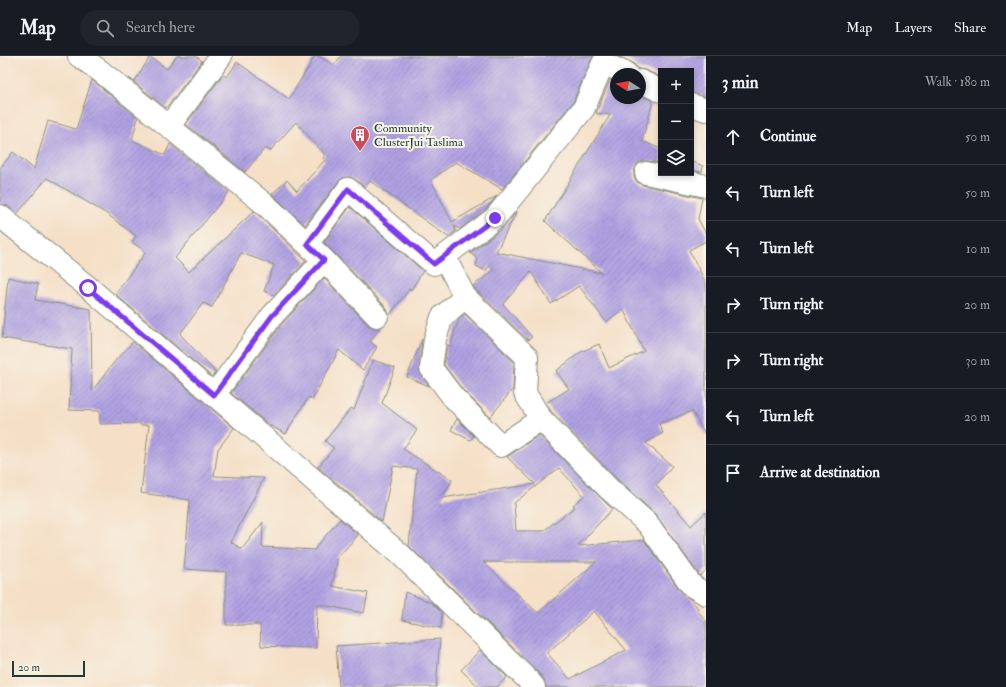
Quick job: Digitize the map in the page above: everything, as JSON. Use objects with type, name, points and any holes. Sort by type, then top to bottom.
[{"type":"street","points":[[79,56],[99,70],[268,206],[324,260],[377,316]]},
{"type":"street","points":[[169,126],[222,56]]},
{"type":"street","points":[[307,244],[348,189],[434,264],[495,218],[584,108],[603,62],[615,68]]},
{"type":"street","points":[[646,83],[658,89]]},
{"type":"street","points":[[694,106],[706,110]]},
{"type":"street","points":[[646,173],[706,186]]},
{"type":"street","points":[[0,216],[88,288],[400,554],[534,687]]},
{"type":"street","points":[[444,256],[464,297],[527,357],[525,393],[541,420],[608,488],[648,524],[692,586],[706,594]]},
{"type":"street","points":[[214,395],[272,316],[324,260]]},
{"type":"street","points":[[464,297],[442,317],[435,339],[431,368],[453,397],[502,446],[541,420]]},
{"type":"building","points":[[177,56],[196,56],[202,61],[166,108],[129,78],[134,82],[150,57],[167,69]]},
{"type":"building","points":[[315,56],[318,56],[334,65],[341,56],[593,56],[573,102],[502,189],[456,162],[431,180],[452,222],[497,196],[486,209],[460,229],[454,226],[456,231],[448,237],[370,181],[365,187],[350,177],[343,178],[338,182],[305,225],[272,194],[287,180],[297,191],[325,160],[323,158],[325,155],[296,122],[270,151],[265,148],[245,172],[186,124],[223,75],[227,77],[237,62],[289,99]]},
{"type":"building","points":[[618,56],[706,56],[706,97],[694,94],[694,68],[658,68],[658,76],[646,70],[646,68],[637,68],[633,63]]},
{"type":"building","points":[[92,80],[138,118],[132,140],[165,155],[170,144],[229,192],[175,258],[189,272],[254,211],[306,261],[274,295],[264,291],[274,265],[241,253],[212,307],[203,303],[180,334],[215,372],[216,371],[212,377],[115,294],[146,252],[132,242],[136,236],[107,214],[47,178],[17,214],[8,206],[0,204],[0,168],[13,152],[34,169],[48,121],[76,129]]},
{"type":"building","points":[[610,80],[610,104],[646,104],[646,98],[653,101],[642,141],[658,148],[658,163],[642,161],[637,164],[634,171],[634,177],[637,182],[643,185],[702,198],[698,219],[706,234],[706,241],[689,250],[706,283],[706,436],[692,411],[659,424],[663,433],[646,443],[672,466],[656,485],[691,526],[706,512],[706,570],[700,576],[656,515],[617,479],[551,411],[546,403],[569,389],[556,371],[581,352],[599,344],[609,368],[644,351],[623,309],[606,322],[579,286],[551,304],[531,272],[503,304],[532,337],[528,340],[473,286],[494,270],[489,266],[486,271],[476,266],[478,259],[470,253],[503,228],[517,211],[496,252],[602,273],[545,221],[610,115],[596,113]]},
{"type":"building","points":[[694,162],[703,166],[702,172],[694,171]]},
{"type":"building","points":[[350,207],[423,271],[411,290],[410,288],[389,316],[386,307],[324,242]]},
{"type":"building","points":[[8,277],[38,284],[35,300],[91,309],[92,391],[115,361],[133,342],[234,428],[218,449],[214,476],[264,478],[231,542],[242,549],[263,522],[262,547],[315,550],[340,519],[358,535],[338,557],[332,586],[368,593],[364,613],[317,604],[316,648],[261,646],[260,625],[226,625],[226,572],[184,569],[190,500],[141,493],[149,425],[140,425],[140,423],[100,424],[100,411],[69,410],[72,349],[2,338]]},
{"type":"building","points":[[324,278],[368,325],[374,328],[380,328],[370,342],[377,347],[363,370],[339,350],[312,400],[309,397],[286,434],[269,425],[231,393],[282,324]]},
{"type":"building","points":[[465,314],[514,362],[513,389],[490,417],[462,389],[444,365],[447,345],[450,346],[459,319]]},
{"type":"building","points":[[422,339],[419,371],[429,386],[407,377]]},
{"type":"building","points":[[373,360],[395,368],[382,403],[417,430],[403,449],[452,480],[442,498],[535,484],[507,457],[539,435],[612,509],[578,546],[644,540],[682,593],[698,608],[697,610],[706,621],[706,687],[546,687],[544,679],[537,671],[409,546],[417,469],[393,466],[382,522],[318,467],[334,448],[325,441],[351,408],[354,410]],"holes":[[[559,468],[584,496],[573,505],[575,507],[543,531],[516,531],[514,503]],[[483,562],[596,562],[538,613]],[[594,611],[626,650],[570,679],[547,653]]]},
{"type":"building","points":[[457,419],[474,436],[470,440],[451,430]]},
{"type":"building","points":[[405,592],[432,603],[442,613],[441,628],[402,620]]},
{"type":"building","points":[[440,639],[436,687],[339,687],[336,646]]},
{"type":"building","points":[[480,650],[507,677],[497,687],[479,687],[461,670]]},
{"type":"place","name":"Community ClusterJui Taslima","points":[[360,152]]},
{"type":"route","points":[[88,288],[214,395],[272,316],[324,260],[307,244],[348,189],[434,264],[495,218]]}]
